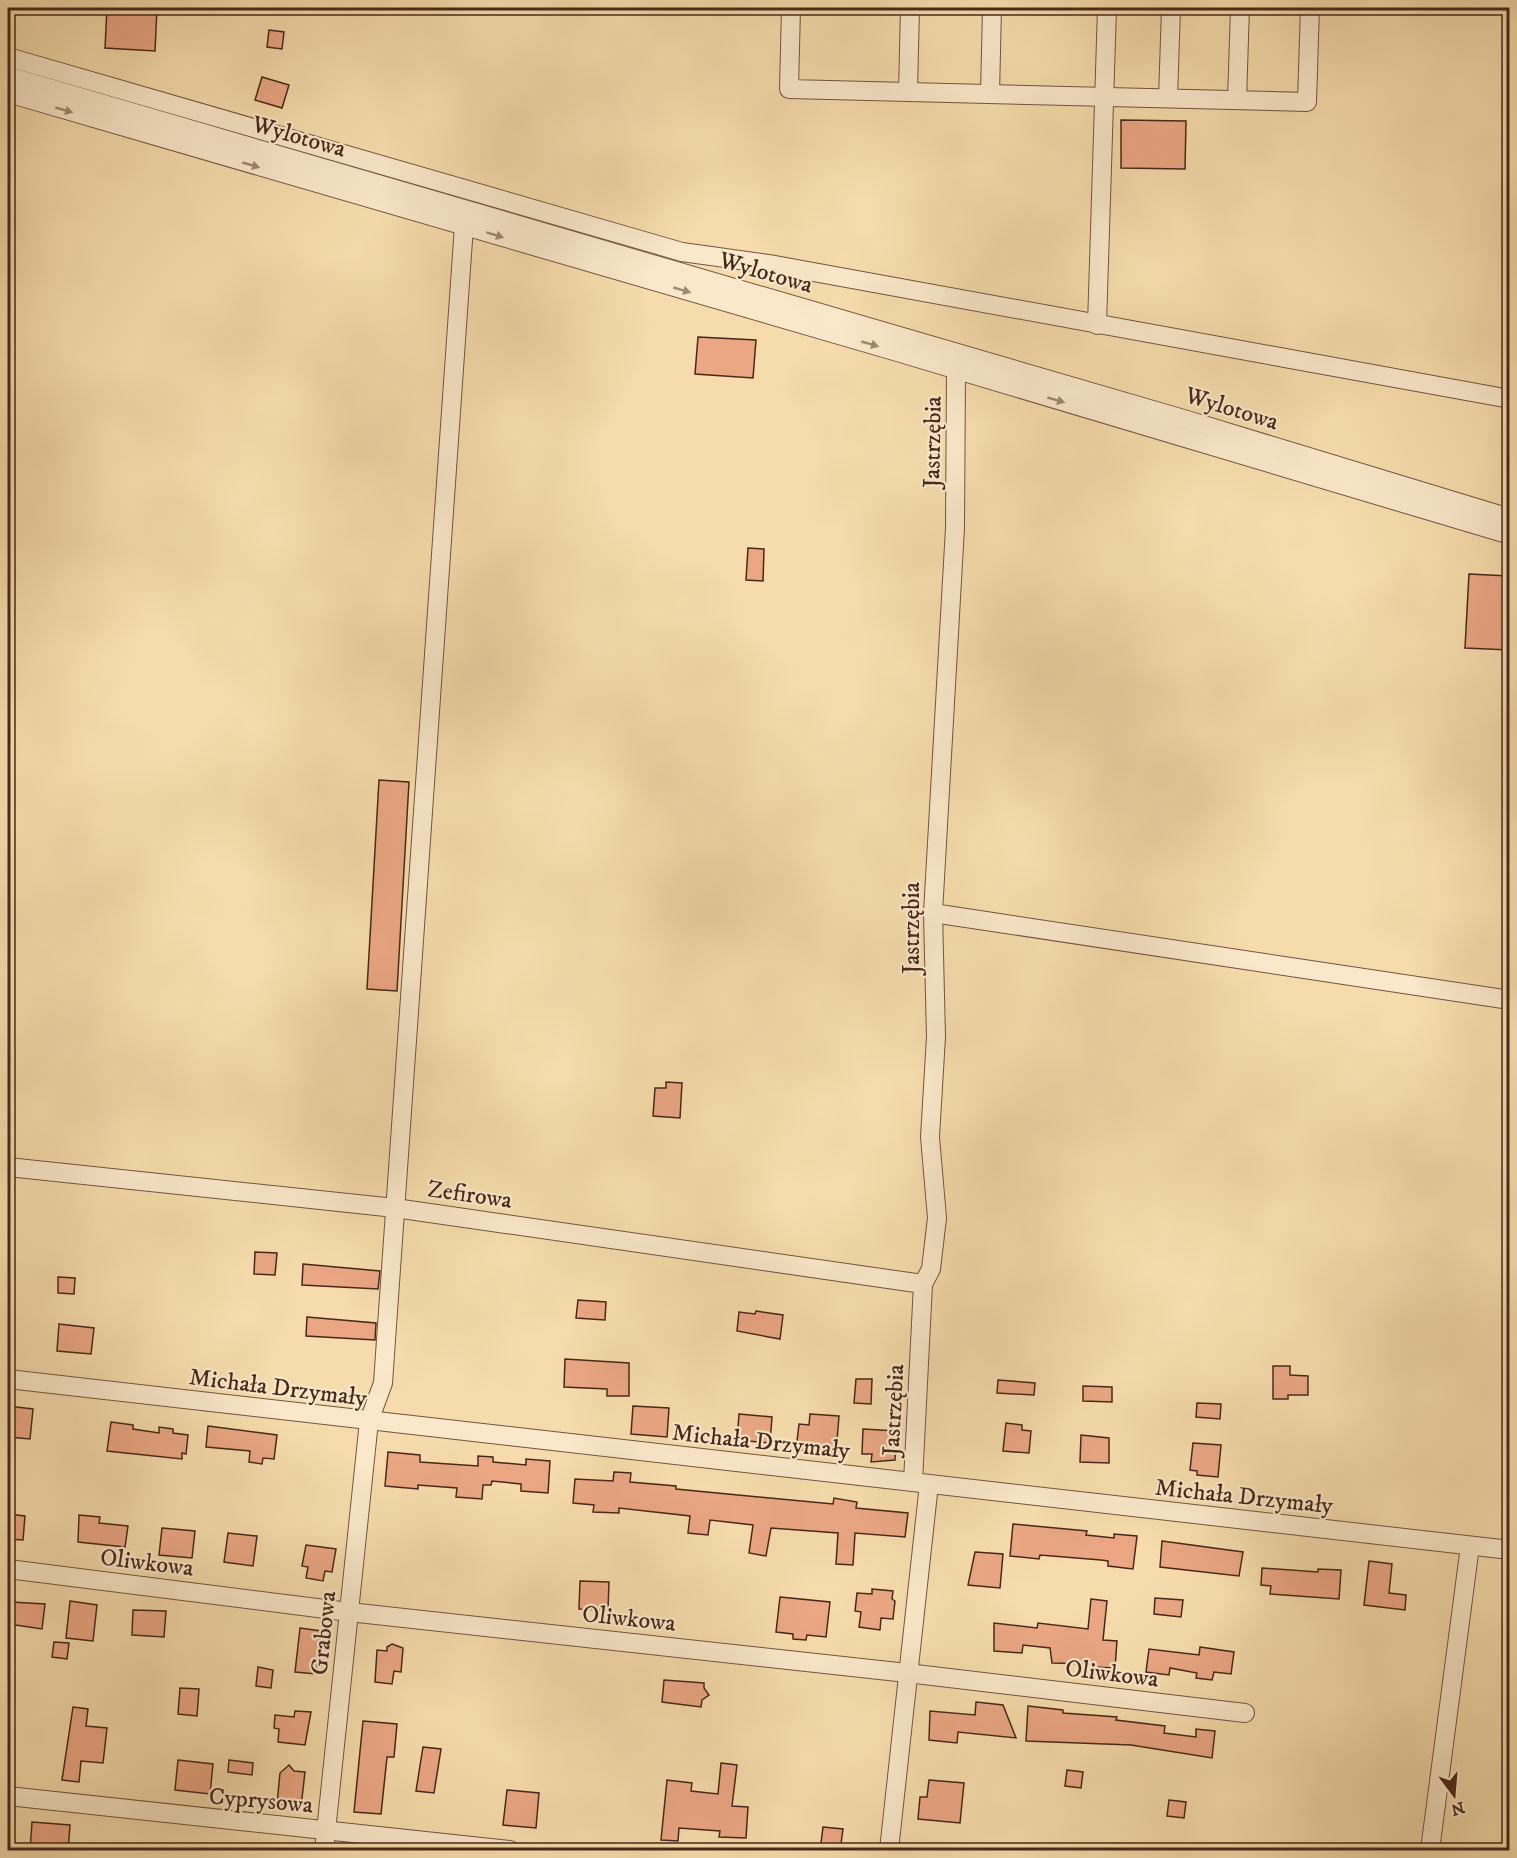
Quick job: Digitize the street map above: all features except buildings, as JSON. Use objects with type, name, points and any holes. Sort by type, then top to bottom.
[{"type":"street","points":[[791,8],[789,89],[1307,102],[1310,8]]},
{"type":"street","points":[[908,92],[910,8]]},
{"type":"street","points":[[990,94],[992,8]]},
{"type":"street","points":[[1096,325],[1107,8]]},
{"type":"street","points":[[1168,98],[1171,8]]},
{"type":"street","points":[[1237,100],[1239,8]]},
{"type":"street","name":"Wylotowa","points":[[8,57],[682,252],[775,265],[1509,399]]},
{"type":"street","name":"Wylotowa","points":[[8,76],[1197,423],[1509,518]]},
{"type":"street","name":"Wylotowa","points":[[8,93],[1287,467],[1509,535]]},
{"type":"street","name":"Grabowa","points":[[324,1851],[369,1421],[383,1383],[464,226]]},
{"type":"street","name":"Jastrzębia","points":[[889,1851],[907,1673],[921,1483],[923,1284],[931,1269],[937,1218],[930,1137],[936,1037],[933,913],[955,528],[956,371]]},
{"type":"street","points":[[933,913],[1509,1000]]},
{"type":"street","name":"Zefirowa","points":[[8,1167],[395,1208],[923,1284]]},
{"type":"street","name":"Michała Drzymały","points":[[8,1379],[1509,1550]]},
{"type":"street","points":[[1430,1851],[1470,1546]]},
{"type":"street","name":"Oliwkowa","points":[[8,1569],[349,1612],[907,1673],[1245,1713]]},
{"type":"street","name":"Cyprysowa","points":[[8,1796],[162,1815],[327,1830],[510,1851]]}]
